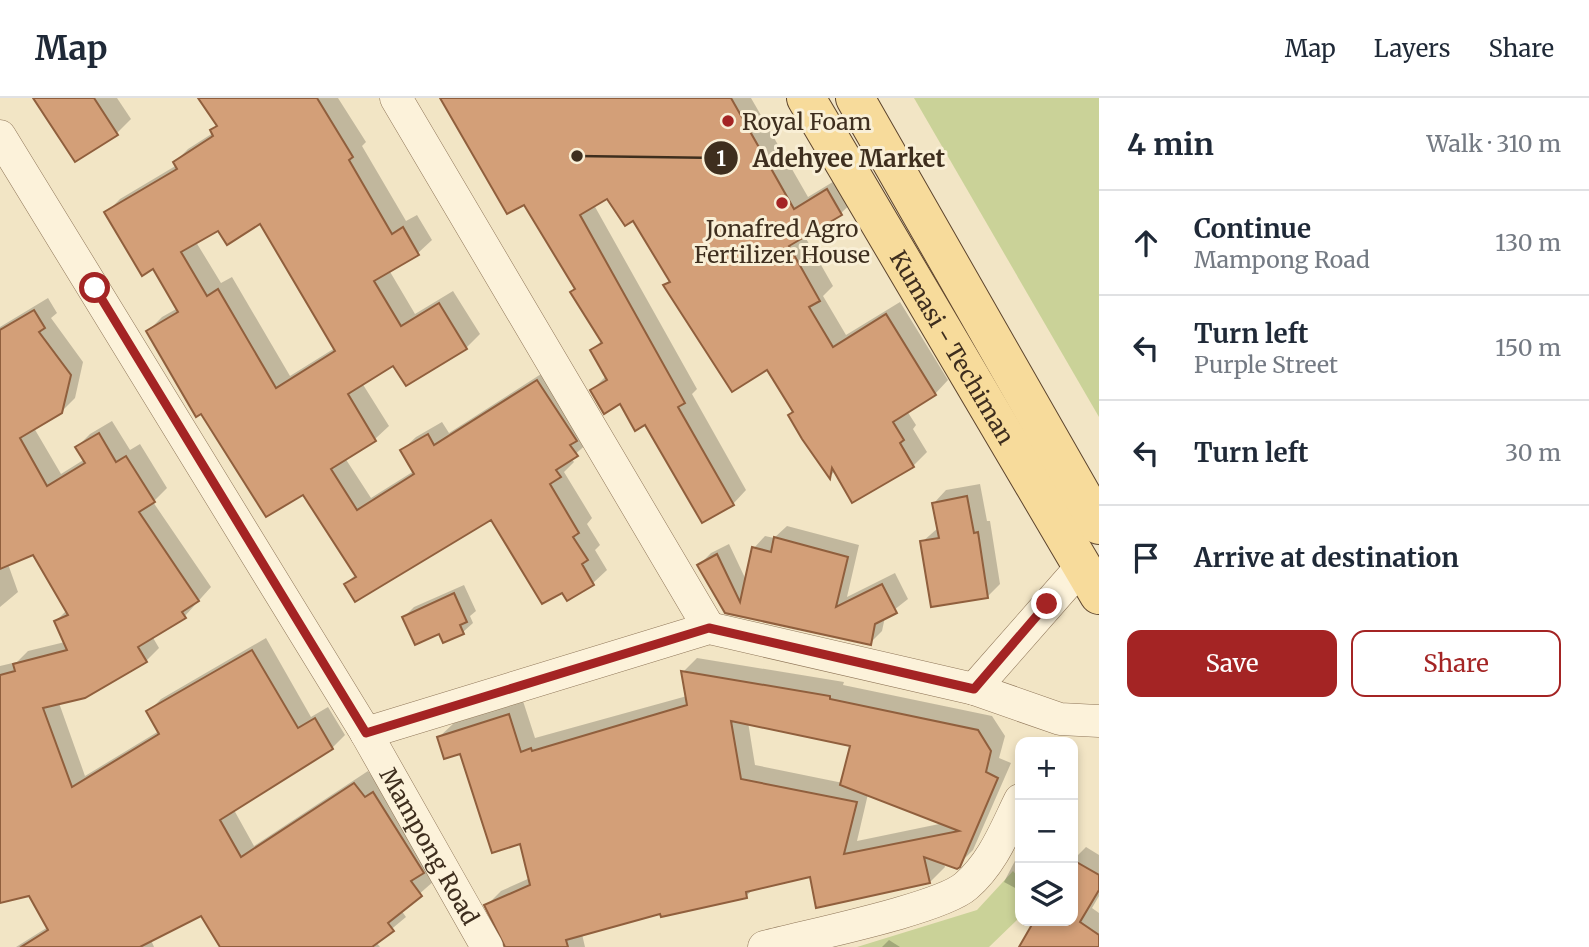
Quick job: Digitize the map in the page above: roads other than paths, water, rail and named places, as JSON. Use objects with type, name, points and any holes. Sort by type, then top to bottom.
[{"type":"main road","name":"Kumasi - Techiman","points":[[806,98],[1091,581]]},
{"type":"main road","name":"Kumasi - Techiman","points":[[855,98],[1099,525]]},
{"type":"street","points":[[396,98],[709,628]]},
{"type":"street","name":"Mampong Road","points":[[0,136],[366,733],[487,947]]},
{"type":"street","points":[[974,689],[1091,581]]},
{"type":"street","points":[[366,733],[709,628],[974,689],[1054,731],[1099,721]]},
{"type":"street","points":[[764,947],[922,905],[964,888],[991,858],[1015,810]]},
{"type":"place","name":"Royal Foam","points":[[728,121]]},
{"type":"place","name":"Adehyee Market","points":[[577,156]]},
{"type":"place","name":"Jonafred Agro Fertilizer House","points":[[782,203]]}]
